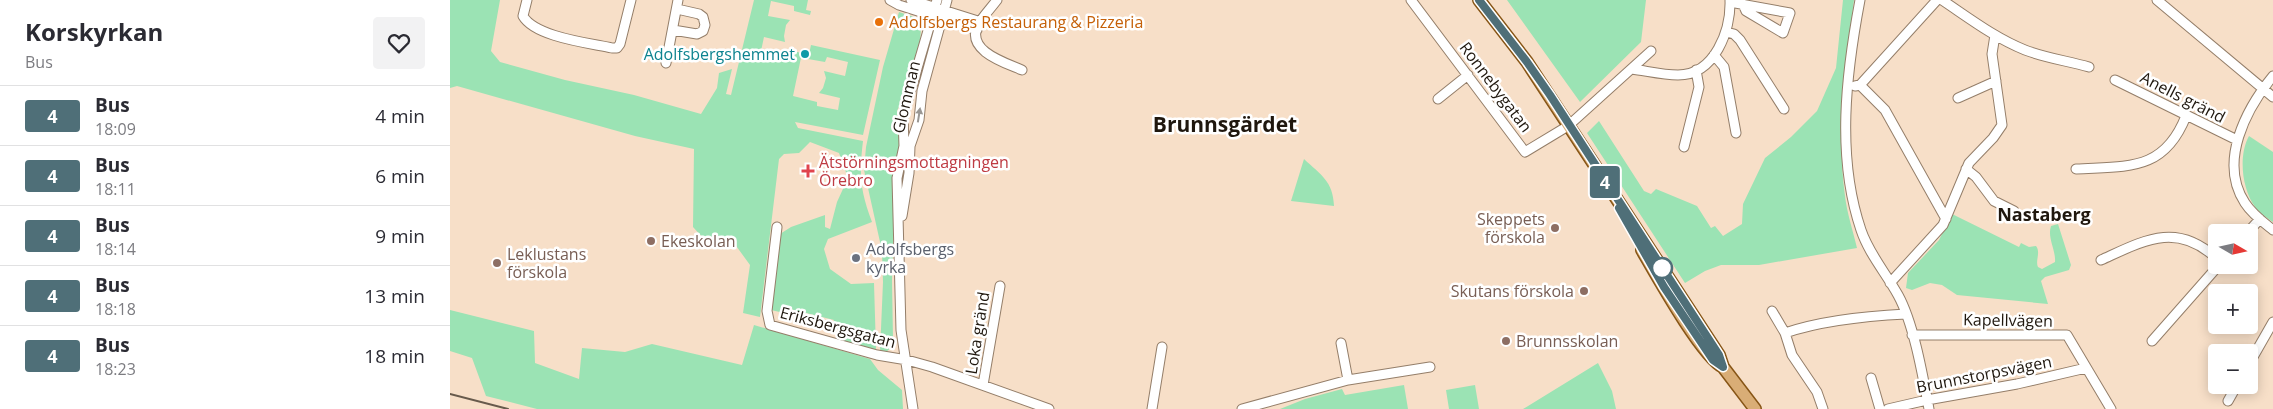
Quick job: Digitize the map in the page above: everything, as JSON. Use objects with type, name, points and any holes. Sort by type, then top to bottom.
[{"type":"main road","points":[[1479,0],[1527,62],[1714,347],[1723,367],[1755,409]]},
{"type":"street","points":[[527,0],[523,16],[527,23],[550,34],[617,48],[620,44],[631,0]]},
{"type":"street","points":[[890,0],[899,5],[934,8]]},
{"type":"street","points":[[911,0],[978,27]]},
{"type":"street","name":"Glomman","points":[[899,231],[909,173],[910,146],[920,115],[922,91],[947,0]]},
{"type":"street","points":[[997,0],[978,27],[980,46],[988,56],[1022,70]]},
{"type":"street","name":"Ronnebygatan","points":[[1411,0],[1525,152],[1568,126]]},
{"type":"street","points":[[1860,0],[1848,87],[1847,153],[1854,204],[1866,244],[1906,314],[1928,404]]},
{"type":"street","points":[[1848,87],[1860,85],[1937,0]]},
{"type":"street","points":[[1942,0],[1994,35],[2040,55],[2089,67]]},
{"type":"street","points":[[2157,0],[2273,96]]},
{"type":"street","points":[[1632,69],[1678,75],[1696,70],[1714,55],[1726,32],[1730,1],[1790,13],[1783,33],[1746,11],[1743,4]]},
{"type":"street","points":[[666,63],[678,4],[704,17],[705,25],[703,31],[697,34],[673,30]]},
{"type":"street","name":"Glomman","points":[[912,409],[907,360],[901,330],[897,178],[904,146],[903,116],[934,8]]},
{"type":"street","points":[[1726,32],[1740,40],[1784,109]]},
{"type":"street","points":[[1890,283],[1938,231],[1946,219],[1966,169],[1973,157],[1993,138],[2002,125],[1991,48],[1994,35]]},
{"type":"street","points":[[1568,126],[1651,51]]},
{"type":"street","points":[[1714,55],[1724,67],[1736,133]]},
{"type":"street","points":[[1684,146],[1700,86],[1696,70]]},
{"type":"street","points":[[1438,99],[1468,75]]},
{"type":"street","points":[[2273,76],[2245,120],[2237,140],[2234,171],[2238,190],[2246,204],[2273,230]]},
{"type":"street","name":"Anells gränd","points":[[2115,80],[2237,140]]},
{"type":"street","points":[[1958,98],[1996,81]]},
{"type":"street","points":[[1860,85],[1885,110],[1946,219]]},
{"type":"street","points":[[2076,169],[2126,167],[2146,162],[2167,148],[2180,130],[2186,116]]},
{"type":"street","points":[[1966,169],[1976,177],[1997,204],[2014,211]]},
{"type":"street","points":[[2255,224],[2260,219]]},
{"type":"street","name":"Eriksbergsgatan","points":[[777,228],[766,311],[770,325],[877,355],[907,360]]},
{"type":"street","points":[[2101,260],[2141,242],[2163,237],[2178,238],[2198,244],[2208,252]]},
{"type":"street","points":[[2152,341],[2211,274]]},
{"type":"street","name":"Loka gränd","points":[[983,385],[1000,286]]},
{"type":"street","points":[[1772,311],[1785,333],[1792,354],[1817,392],[1823,409]]},
{"type":"street","points":[[1785,333],[1849,320],[1906,314]]},
{"type":"street","points":[[2258,348],[2273,322]]},
{"type":"street","name":"Kapellvägen","points":[[1912,335],[2067,335],[2086,368]]},
{"type":"street","points":[[1341,343],[1348,380]]},
{"type":"street","points":[[1152,409],[1162,347]]},
{"type":"street","points":[[907,360],[1049,409]]},
{"type":"street","points":[[1242,409],[1348,380],[1430,366]]},
{"type":"street","points":[[2086,368],[2111,409]]},
{"type":"street","name":"Brunnstorpsvägen","points":[[1888,409],[1928,404],[2086,368]]},
{"type":"street","points":[[1871,378],[1880,409]]},
{"type":"street","points":[[2228,401],[2232,394]]},
{"type":"green space","points":[[450,0],[500,0],[491,51],[500,62],[565,80],[634,95],[701,114],[717,88],[719,73],[732,69],[726,94],[731,95],[754,0],[808,0],[806,10],[811,11],[810,15],[794,11],[794,6],[771,1],[768,16],[790,20],[786,25],[785,42],[764,37],[761,51],[781,55],[783,49],[802,53],[793,96],[817,102],[817,106],[838,110],[840,98],[819,93],[823,88],[826,78],[824,71],[845,76],[848,62],[827,57],[825,62],[808,59],[811,45],[880,60],[863,135],[795,122],[798,128],[863,141],[862,182],[865,201],[872,222],[828,239],[824,249],[830,269],[851,284],[874,283],[876,350],[843,341],[845,331],[832,327],[834,320],[786,308],[784,313],[771,310],[780,234],[791,227],[825,215],[825,227],[830,229],[837,202],[848,178],[839,153],[810,142],[799,153],[784,154],[779,159],[760,317],[743,313],[750,265],[734,243],[704,239],[693,227],[694,149],[635,136],[457,86],[450,88]]},
{"type":"green space","points":[[1507,0],[1646,0],[1641,42],[1580,102]]},
{"type":"green space","points":[[1843,0],[1854,0],[1843,98],[1841,147],[1846,202],[1857,248],[1759,265],[1721,265],[1705,271],[1685,283],[1587,133],[1599,121],[1644,191],[1651,194],[1656,189],[1697,206],[1711,228],[1715,226],[1723,236],[1742,224],[1743,204],[1765,158],[1791,137],[1817,111],[1836,68]]},
{"type":"green space","points":[[899,12],[917,18],[921,27],[920,43],[907,89],[897,111],[902,140],[895,174],[892,281],[893,339],[892,347],[886,352],[880,352],[883,282],[882,251],[864,170],[866,147],[883,67]]},
{"type":"green space","points":[[2249,136],[2273,152],[2273,222],[2257,209],[2251,200],[2244,182],[2243,153]]},
{"type":"green space","points":[[1304,159],[1329,184],[1334,206],[1291,201]]},
{"type":"green space","points":[[1952,214],[2019,247],[2021,243],[2029,247],[2036,246],[2038,251],[2037,265],[2042,269],[2055,262],[2050,230],[2051,226],[2058,224],[2071,265],[2069,270],[2045,277],[2041,281],[2048,304],[1957,295],[1942,285],[1930,283],[1912,290],[1906,288],[1908,273],[1939,240]]},
{"type":"green space","points":[[450,310],[534,331],[535,363],[579,379],[582,348],[625,352],[652,344],[742,365],[754,325],[870,359],[878,370],[902,390],[903,409],[537,409],[486,396],[472,358],[450,351]]},
{"type":"green space","points":[[1598,363],[1612,391],[1616,409],[1523,409]]},
{"type":"green space","points":[[1404,385],[1408,409],[1280,409],[1305,399],[1342,389],[1345,395]]},
{"type":"green space","points":[[1475,385],[1479,409],[1449,409],[1446,390]]},
{"type":"railway","points":[[450,394],[508,409]]},
{"type":"bus line","name":"4","points":[[1479,0],[1550,95],[1568,126],[1719,355],[1723,367],[1713,360],[1696,336],[1664,287],[1619,208]]},
{"type":"place","name":"Adolfsbergs Restaurang & Pizzeria","points":[[879,22]]},
{"type":"place","name":"Adolfsbergshemmet","points":[[805,54]]},
{"type":"place","name":"Ätstörningsmottagningen Örebro","points":[[808,171]]},
{"type":"place","name":"Skeppets förskola","points":[[1555,228]]},
{"type":"place","name":"Ekeskolan","points":[[651,241]]},
{"type":"place","name":"Adolfsbergs kyrka","points":[[856,258]]},
{"type":"place","name":"Leklustans förskola","points":[[497,263]]},
{"type":"place","name":"Skutans förskola","points":[[1584,291]]},
{"type":"place","name":"Brunnsskolan","points":[[1506,341]]},
{"type":"district","name":"Brunnsgärdet","points":[[1225,124]]},
{"type":"district","name":"Nastaberg","points":[[2044,214]]}]
